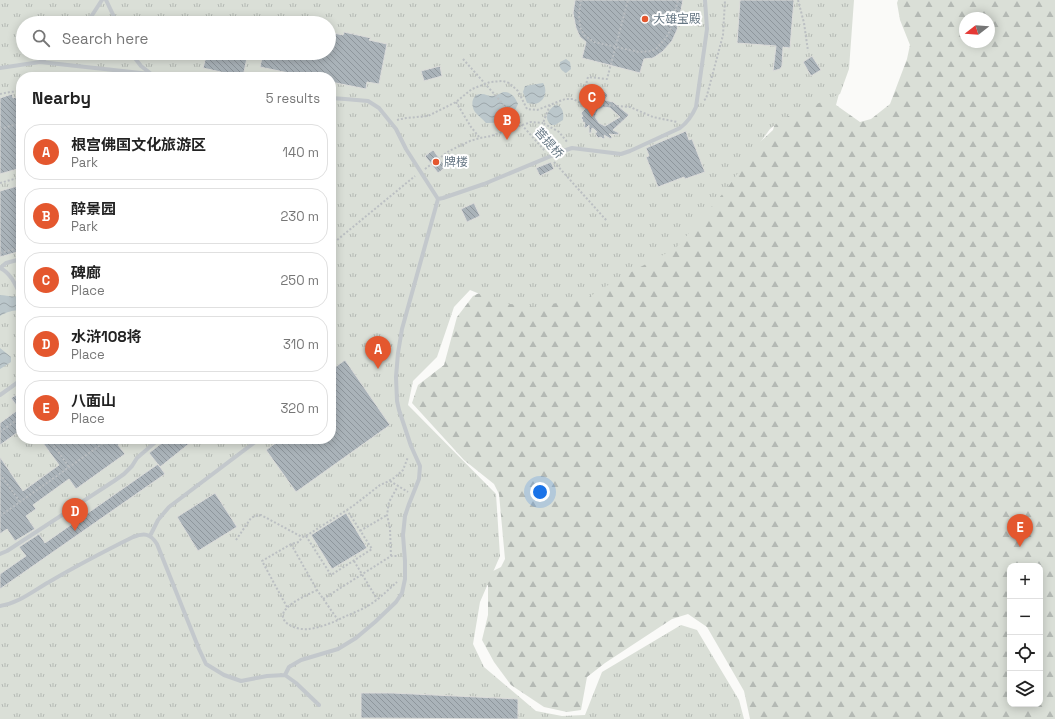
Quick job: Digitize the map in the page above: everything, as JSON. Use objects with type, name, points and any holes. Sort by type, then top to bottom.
[{"type":"lane","points":[[92,16],[102,0]]},
{"type":"lane","points":[[106,0],[114,16]]},
{"type":"lane","points":[[438,199],[484,184],[572,148],[621,154],[686,124],[696,107],[707,29],[705,0]]},
{"type":"lane","points":[[136,60],[148,72]]},
{"type":"lane","points":[[0,68],[40,62],[132,72]]},
{"type":"lane","points":[[285,675],[289,667],[301,660],[338,649],[356,638],[396,602],[402,593],[405,575],[403,535],[405,516],[419,479],[420,466],[411,446],[397,401],[396,376],[402,329],[438,199],[406,149],[396,129],[379,108],[368,101],[336,98]]},
{"type":"lane","points":[[16,260],[6,263],[0,268],[7,272],[16,285]]},
{"type":"lane","points":[[0,395],[16,384]]},
{"type":"lane","points":[[0,554],[8,552],[114,482],[128,470],[137,458],[153,444]]},
{"type":"lane","points":[[150,536],[158,520],[169,507],[252,444]]},
{"type":"lane","points":[[0,606],[20,600],[49,581],[133,536],[150,536],[157,544],[198,650],[206,664],[224,675],[241,681],[267,676],[285,675],[296,683],[319,705]]},
{"type":"path","points":[[581,0],[579,14],[580,27],[584,35],[594,42],[639,52],[652,51],[656,49],[670,31],[678,0]]},
{"type":"path","points":[[581,103],[588,77],[607,79],[628,0]]},
{"type":"path","points":[[696,107],[706,99],[709,88],[723,35],[725,0]]},
{"type":"path","points":[[798,0],[804,23],[808,51]]},
{"type":"path","name":"菩提桥","points":[[463,59],[545,151]]},
{"type":"path","points":[[391,122],[406,118],[428,116],[456,102],[472,89],[490,82],[503,81],[518,91],[527,109],[537,110],[565,99],[573,99],[581,103],[630,107],[653,117],[686,124]]},
{"type":"path","points":[[0,94],[16,92]]},
{"type":"path","points":[[456,102],[471,127],[480,138]]},
{"type":"path","points":[[543,123],[550,105]]},
{"type":"path","points":[[336,241],[449,151],[480,138],[491,136],[531,122],[543,123],[559,132],[572,148]]},
{"type":"path","points":[[0,129],[16,124]]},
{"type":"path","name":"菩提桥","points":[[550,157],[606,221]]},
{"type":"path","points":[[0,183],[16,178]]},
{"type":"path","points":[[0,253],[16,248]]},
{"type":"path","points":[[0,432],[16,421]]},
{"type":"path","points":[[53,444],[69,467]]},
{"type":"path","points":[[0,516],[101,444]]},
{"type":"path","points":[[236,540],[251,518],[261,515],[302,537],[306,536],[347,510],[380,485],[390,481],[403,470],[408,459],[411,446]]},
{"type":"path","points":[[0,474],[20,502]]},
{"type":"path","points":[[390,481],[412,495]]},
{"type":"path","points":[[391,556],[390,528],[387,515],[389,502],[398,486]]},
{"type":"path","points":[[306,536],[331,575],[372,550],[347,510]]},
{"type":"path","points":[[360,531],[387,515]]},
{"type":"path","points":[[287,607],[262,561],[291,544],[299,542],[302,537]]},
{"type":"path","points":[[291,544],[317,590],[338,620]]},
{"type":"path","points":[[323,599],[391,556],[396,555],[405,558]]},
{"type":"path","points":[[354,561],[377,599]]},
{"type":"path","points":[[317,590],[287,607],[283,613],[283,619],[288,624],[298,628],[308,629],[329,624],[366,607],[405,575]]},
{"type":"green space","points":[[0,0],[854,0],[849,69],[840,94],[784,118],[770,129],[725,191],[676,248],[616,280],[589,297],[535,307],[502,303],[470,290],[454,307],[437,357],[413,381],[408,405],[496,494],[500,556],[480,602],[473,644],[484,667],[536,711],[562,716],[585,715],[602,672],[681,625],[697,630],[739,700],[744,719],[0,719]]},
{"type":"green space","points":[[801,0],[849,0],[845,71],[836,105],[860,122],[871,119],[890,104],[907,59],[910,45],[900,20],[897,3],[898,0],[1055,0],[1055,719],[750,719],[744,691],[707,627],[688,614],[672,619],[605,663],[587,677],[581,710],[567,712],[544,707],[511,685],[494,662],[482,640],[488,615],[488,585],[465,574],[468,565],[489,573],[501,567],[505,559],[499,494],[494,484],[464,460],[412,403],[418,385],[444,365],[457,317],[473,296],[517,275],[521,262],[516,255],[478,237],[473,229],[475,223],[482,219],[482,215],[474,196],[477,193],[526,175],[533,174],[541,180],[555,177],[600,174],[622,176],[637,184],[665,191],[689,189],[721,178],[773,130],[777,115],[769,109],[755,113],[720,172],[701,182],[697,181],[697,177],[705,166],[693,134],[693,126],[710,100],[723,51],[729,41],[740,46],[770,49],[789,53],[803,74],[812,81],[819,79],[821,71]]},
{"type":"water","points":[[566,59],[570,62],[571,69],[566,73],[561,69],[560,62]]},
{"type":"water","points":[[543,83],[545,92],[543,99],[534,104],[527,103],[523,92],[525,86]]},
{"type":"water","points":[[503,92],[511,94],[518,104],[506,120],[486,123],[473,109],[472,103],[474,97],[479,94],[493,96]]},
{"type":"water","points":[[556,105],[560,107],[562,111],[563,120],[555,125],[551,125],[547,117],[549,111]]},
{"type":"water","points":[[0,295],[16,296],[16,310],[0,316]]},
{"type":"water","points":[[0,348],[11,357],[11,362],[0,369]]},
{"type":"building","points":[[575,0],[683,0],[677,30],[672,41],[662,52],[653,58],[644,59],[640,73],[582,58],[586,42],[580,37],[576,28],[573,13]]},
{"type":"building","points":[[740,0],[794,0],[790,48],[783,47],[782,66],[780,69],[773,71],[776,46],[737,43]]},
{"type":"building","points":[[344,32],[371,38],[369,40],[387,44],[379,84],[367,82],[366,89],[336,83],[336,72],[284,72],[260,67],[262,60],[336,60],[336,34],[343,35]]},
{"type":"building","points":[[812,56],[821,70],[811,76],[803,62]]},
{"type":"building","points":[[205,60],[247,60],[244,72],[221,72],[203,68]]},
{"type":"building","points":[[440,66],[442,76],[424,81],[421,71]]},
{"type":"building","points":[[604,91],[608,95],[605,100],[613,102],[629,115],[613,130],[619,133],[618,135],[609,134],[612,137],[611,139],[604,135],[605,138],[603,139],[601,137],[598,138],[595,133],[597,132],[592,128],[591,133],[589,133],[589,125],[586,128],[584,127],[585,123],[581,118],[583,116],[581,113],[585,109],[584,105],[589,103],[591,107],[596,93],[601,95]],"holes":[[[604,107],[610,108],[620,117],[605,126],[599,123],[595,117],[598,110]]]},
{"type":"building","points":[[12,94],[13,98],[16,97],[16,169],[0,174],[0,98]]},
{"type":"building","points":[[686,131],[689,140],[692,139],[705,172],[685,179],[684,177],[658,187],[646,157],[649,156],[646,148]]},
{"type":"building","name":"牌楼","points":[[433,150],[446,167],[438,173],[425,156]]},
{"type":"building","points":[[551,162],[554,169],[540,176],[536,168]]},
{"type":"building","points":[[16,186],[16,252],[0,257],[0,191]]},
{"type":"building","points":[[474,203],[480,216],[467,222],[461,209]]},
{"type":"building","points":[[345,360],[390,425],[296,492],[266,450],[274,444],[336,444],[336,366]]},
{"type":"building","points":[[16,395],[16,405],[11,398]]},
{"type":"building","points":[[16,411],[16,434],[0,445],[0,423]]},
{"type":"building","points":[[44,444],[119,444],[118,445],[125,454],[76,489],[69,479],[33,505],[36,509],[26,516],[35,529],[15,541],[7,529],[0,534],[0,457],[23,491],[59,465]]},
{"type":"building","points":[[161,444],[189,444],[160,467],[149,453]]},
{"type":"building","points":[[158,464],[165,474],[0,589],[0,574],[26,556],[19,547],[39,534],[45,543]]},
{"type":"building","points":[[215,493],[237,527],[198,551],[177,517]]},
{"type":"building","points":[[346,513],[367,548],[332,569],[311,535]]},
{"type":"building","points":[[361,693],[518,699],[518,719],[361,718]]},
{"type":"place","name":"大雄宝殿","points":[[645,19]]},
{"type":"place","name":"碑廊","points":[[592,117]]},
{"type":"place","name":"醉景园","points":[[507,140]]},
{"type":"place","name":"牌楼","points":[[436,162]]},
{"type":"place","name":"根宫佛国文化旅游区","points":[[378,369]]},
{"type":"place","name":"水浒108将","points":[[75,531]]},
{"type":"place","name":"八面山","points":[[1020,547]]}]
